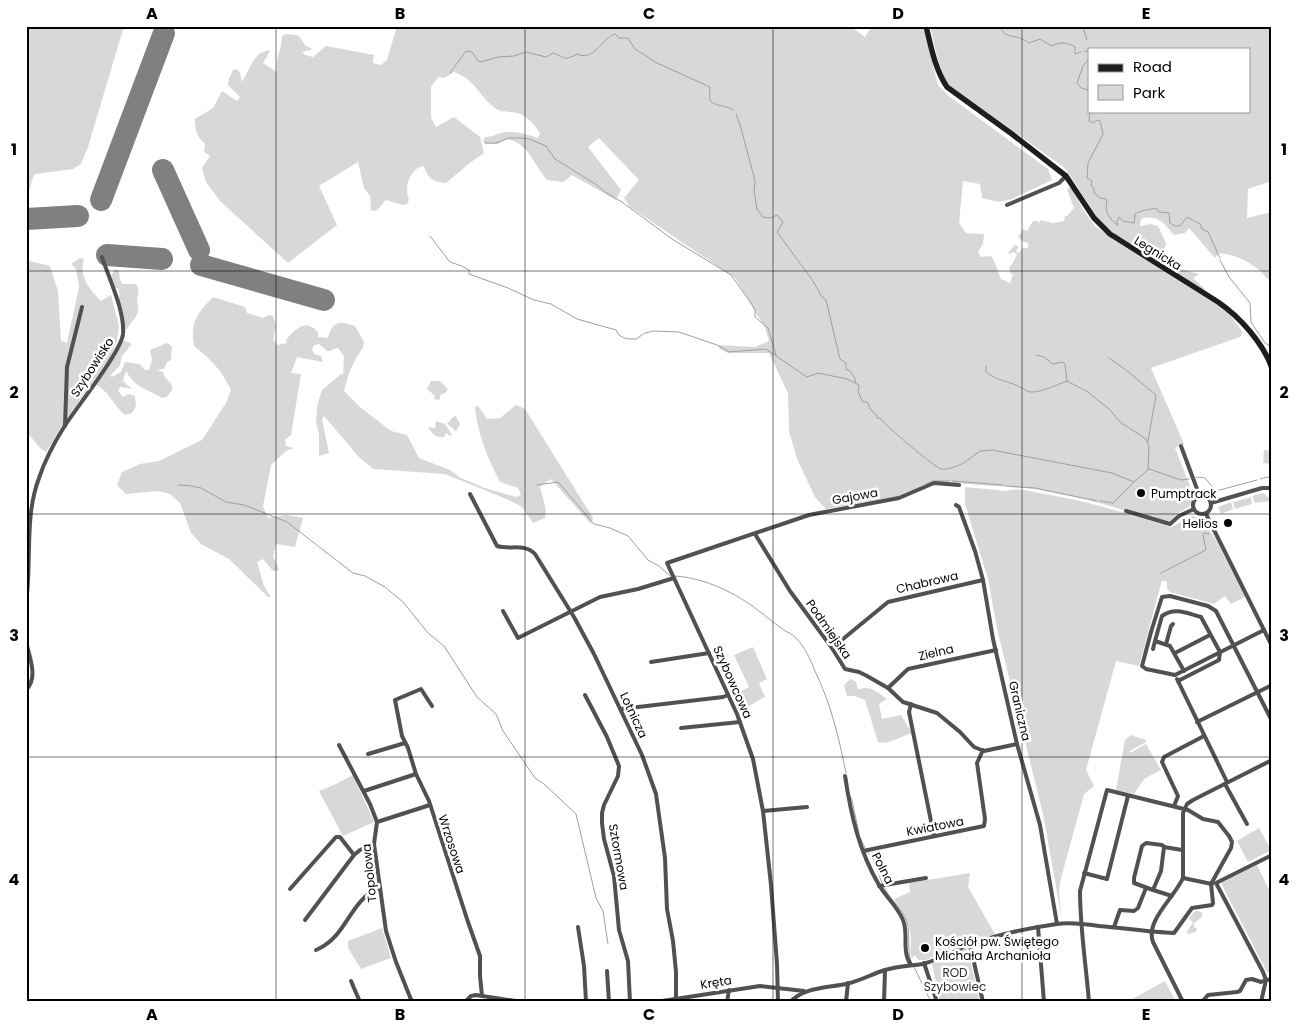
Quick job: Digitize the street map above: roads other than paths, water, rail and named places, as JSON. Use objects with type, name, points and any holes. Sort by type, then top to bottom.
[{"type":"main road","name":"Legnicka","points":[[926,26],[935,62],[946,88],[1036,152],[1066,176],[1094,218],[1110,234],[1235,314],[1265,354],[1272,368]]},
{"type":"street","points":[[1007,205],[1059,183],[1066,176]]},
{"type":"street","name":"Szybowisko","points":[[26,603],[28,534],[36,487],[48,455],[65,426],[114,355],[123,336],[121,315],[102,257]]},
{"type":"street","name":"Szybowisko","points":[[65,426],[67,367],[82,307]]},
{"type":"street","points":[[1181,446],[1200,497]]},
{"type":"street","name":"Gajowa","points":[[755,534],[814,514],[899,498],[934,483],[959,485]]},
{"type":"street","points":[[1211,503],[1262,488],[1272,488]]},
{"type":"street","name":"Lotnicza","points":[[470,494],[497,546],[532,550],[572,613],[621,709],[642,755],[656,794],[665,858],[667,909],[676,972],[676,1000]]},
{"type":"street","points":[[1194,509],[1195,500],[1200,497],[1208,498],[1211,503],[1210,510],[1206,514]]},
{"type":"street","name":"Graniczna","points":[[956,505],[959,507],[970,537],[983,580],[1017,744],[1040,824],[1057,924]]},
{"type":"street","points":[[1126,512],[1170,524],[1179,516],[1194,509]]},
{"type":"street","points":[[1194,509],[1201,514],[1206,514]]},
{"type":"street","points":[[1206,514],[1272,646]]},
{"type":"street","name":"Szybowcowa","points":[[755,534],[667,563],[740,722],[753,759],[762,811],[773,907],[778,987]]},
{"type":"street","name":"Podmiejska","points":[[755,534],[790,591],[845,669],[858,672],[888,688],[898,699],[938,713],[974,747],[983,750]]},
{"type":"street","points":[[503,611],[518,638],[572,613],[600,597],[638,589],[674,578]]},
{"type":"street","name":"Chabrowa","points":[[832,648],[888,602],[983,580]]},
{"type":"street","points":[[1264,630],[1233,644],[1175,675],[1146,669],[1142,666],[1150,632],[1162,597],[1170,596],[1214,609],[1220,618],[1233,644],[1257,692],[1272,721]]},
{"type":"street","points":[[1191,614],[1194,602]]},
{"type":"street","points":[[1153,649],[1162,616],[1178,610],[1201,616],[1220,652],[1219,660],[1178,681]]},
{"type":"street","points":[[1166,644],[1173,624]]},
{"type":"street","points":[[1175,653],[1210,635]]},
{"type":"street","points":[[26,641],[33,678],[31,686],[26,690]]},
{"type":"street","points":[[1155,641],[1170,646],[1184,671]]},
{"type":"street","name":"Zielna","points":[[888,688],[908,669],[996,650]]},
{"type":"street","points":[[651,662],[709,653]]},
{"type":"street","points":[[1175,675],[1247,824]]},
{"type":"street","points":[[1198,722],[1272,685]]},
{"type":"street","name":"Wrzosowa","points":[[432,706],[422,688],[395,700],[400,730],[430,805],[480,956],[482,996]]},
{"type":"street","name":"Sztormowa","points":[[585,695],[608,737],[620,766],[618,776],[602,813],[604,839],[614,876],[619,930],[628,961],[630,1002]]},
{"type":"street","points":[[621,709],[728,695]]},
{"type":"street","points":[[911,704],[910,712],[934,836]]},
{"type":"street","points":[[681,728],[740,722]]},
{"type":"street","points":[[1174,806],[1178,796],[1162,762],[1164,757],[1205,738]]},
{"type":"street","points":[[368,754],[405,743]]},
{"type":"street","points":[[983,750],[1017,744]]},
{"type":"street","points":[[339,745],[364,791],[377,822],[430,805]]},
{"type":"street","name":"Kwiatowa","points":[[863,851],[984,826],[986,822],[977,763],[983,750]]},
{"type":"street","points":[[1183,1002],[1153,942],[1150,932],[1154,922],[1183,878],[1182,817],[1184,809],[1192,800],[1272,760]]},
{"type":"street","points":[[364,791],[416,774]]},
{"type":"street","name":"Polna","points":[[845,776],[859,844],[879,886],[902,917],[907,959],[910,965]]},
{"type":"street","points":[[790,1002],[804,991],[848,984],[885,970],[924,963],[1005,934],[1038,927],[1057,924],[1083,924],[1174,933],[1192,908],[1212,905],[1214,884],[1232,842],[1218,822],[1174,806],[1107,790],[1080,891],[1083,924],[1089,1002]]},
{"type":"street","points":[[1084,873],[1107,879],[1128,796]]},
{"type":"street","points":[[762,811],[807,807]]},
{"type":"street","name":"Topolowa","points":[[377,822],[374,844],[389,939],[412,1002]]},
{"type":"street","points":[[290,889],[336,836],[340,837],[354,854]]},
{"type":"street","points":[[1172,896],[1146,888],[1133,881],[1142,846],[1146,843],[1182,850]]},
{"type":"street","points":[[305,920],[354,854],[374,844]]},
{"type":"street","points":[[1153,890],[1161,871],[1164,848]]},
{"type":"street","points":[[1183,878],[1214,884],[1272,855]]},
{"type":"street","points":[[879,886],[926,878]]},
{"type":"street","points":[[1214,884],[1263,972],[1266,980],[1261,1002]]},
{"type":"street","points":[[316,950],[326,946],[335,938],[364,897],[380,888]]},
{"type":"street","points":[[1114,927],[1120,910],[1134,911],[1138,908],[1146,888]]},
{"type":"street","points":[[578,927],[584,966],[586,1002]]},
{"type":"street","points":[[1038,927],[1044,1002]]},
{"type":"street","points":[[970,945],[983,1002]]},
{"type":"street","points":[[924,963],[937,1002]]},
{"type":"street","points":[[884,1002],[885,970]]},
{"type":"street","points":[[607,971],[609,1002]]},
{"type":"street","points":[[1202,1002],[1208,995],[1234,993],[1240,990],[1246,980],[1250,979],[1260,982],[1272,979]]},
{"type":"street","points":[[351,981],[360,1002]]},
{"type":"street","points":[[846,1002],[848,984]]},
{"type":"street","name":"Kręta","points":[[630,1002],[676,1000],[760,986],[804,991]]},
{"type":"street","points":[[778,987],[778,1002]]},
{"type":"street","points":[[727,1002],[729,990]]},
{"type":"street","points":[[465,1002],[471,996],[522,1002]]},
{"type":"waterway","points":[[999,26],[1005,34],[1020,38],[1029,43],[1040,39],[1052,46],[1061,43],[1075,47],[1075,54],[1081,52]]},
{"type":"waterway","points":[[1086,26],[1084,30],[1087,40]]},
{"type":"waterway","points":[[450,73],[466,51],[472,52],[478,61],[481,62],[526,52],[546,57],[553,53],[569,58],[577,54],[588,55],[615,34],[619,38],[628,38],[635,49],[657,63],[710,87],[711,102],[733,110]]},
{"type":"waterway","points":[[1084,51],[1088,52]]},
{"type":"waterway","points":[[1088,60],[1083,66],[1077,83],[1081,88],[1088,90]]},
{"type":"waterway","points":[[1090,112],[1089,121],[1093,123],[1097,120],[1100,121],[1103,134],[1088,163],[1087,178],[1092,181],[1091,185],[1094,193],[1100,198],[1106,199],[1106,210],[1112,220],[1118,225],[1119,217],[1123,221],[1134,223],[1135,214],[1156,208],[1159,212],[1169,213],[1170,223],[1175,226],[1180,226],[1187,217],[1200,224],[1202,229],[1208,232],[1220,258]]},
{"type":"waterway","points":[[736,114],[755,181],[754,191],[757,209],[763,217],[771,218],[777,215],[783,222],[777,232],[826,300],[840,359],[846,363],[846,370],[849,370],[855,378],[855,383]]},
{"type":"waterway","points":[[485,143],[496,143],[509,138],[520,138],[529,139],[546,146],[555,159],[622,202],[672,239],[731,275],[751,303],[755,310],[755,317],[768,328],[776,355]]},
{"type":"waterway","points":[[430,236],[450,262],[469,270],[469,274],[534,300],[551,304],[577,319],[616,330],[624,338],[636,339],[645,333],[653,331],[679,332],[717,345],[729,352],[766,349],[807,377],[818,373],[847,379],[859,385],[858,391],[862,401],[868,403],[877,418],[880,418],[937,467],[947,469],[964,463]]},
{"type":"waterway","points":[[1220,260],[1229,277],[1250,303],[1251,322],[1265,343],[1272,347]]},
{"type":"waterway","points":[[1036,355],[1044,357],[1053,364],[1062,362],[1065,364],[1067,381]]},
{"type":"waterway","points":[[1109,358],[1156,395],[1148,441]]},
{"type":"waterway","points":[[986,366],[986,372],[990,375],[1029,392],[1050,388],[1067,381],[1088,392],[1109,409],[1120,422],[1146,439],[1149,446],[1148,469]]},
{"type":"waterway","points":[[965,462],[980,451],[992,450],[1112,473],[1134,482],[1149,469],[1181,480],[1189,479]]},
{"type":"waterway","points":[[1260,479],[1272,476]]},
{"type":"waterway","points":[[1196,477],[1205,478],[1216,491],[1257,480]]},
{"type":"waterway","points":[[926,484],[933,481],[949,481]]},
{"type":"waterway","points":[[952,481],[1003,485]]},
{"type":"waterway","points":[[537,485],[558,482],[594,524],[610,528],[628,536],[648,560],[659,566],[670,576]]},
{"type":"waterway","points":[[1100,501],[1113,503],[1133,483]]},
{"type":"waterway","points":[[179,485],[201,488],[226,502],[244,505],[287,522],[353,573],[365,576],[385,587],[403,602],[428,633],[444,646],[477,697],[496,714],[503,731],[535,778],[576,814],[596,898],[603,911],[608,944]]},
{"type":"waterway","points":[[1006,486],[1035,488],[1097,501]]},
{"type":"waterway","points":[[1161,573],[1206,550],[1203,534],[1209,534]]},
{"type":"waterway","points":[[675,576],[698,580],[720,588],[750,604],[793,635],[805,649],[826,696],[846,773]]},
{"type":"waterway","points":[[847,778],[848,785]]},
{"type":"waterway","points":[[849,794],[859,833]]},
{"type":"waterway","points":[[861,839],[865,848]]},
{"type":"waterway","points":[[867,852],[874,860],[882,883]]},
{"type":"waterway","points":[[884,887],[903,913],[907,922],[911,962]]},
{"type":"waterway","points":[[914,967],[931,1002]]},
{"type":"place","name":"Pumptrack","points":[[1141,493]]},
{"type":"place","name":"Helios","points":[[1228,523]]},
{"type":"place","name":"Kościół pw. Świętego Michała Archanioła","points":[[925,948]]},
{"type":"park label","name":"ROD Szybowiec","points":[[955,979]]}]
